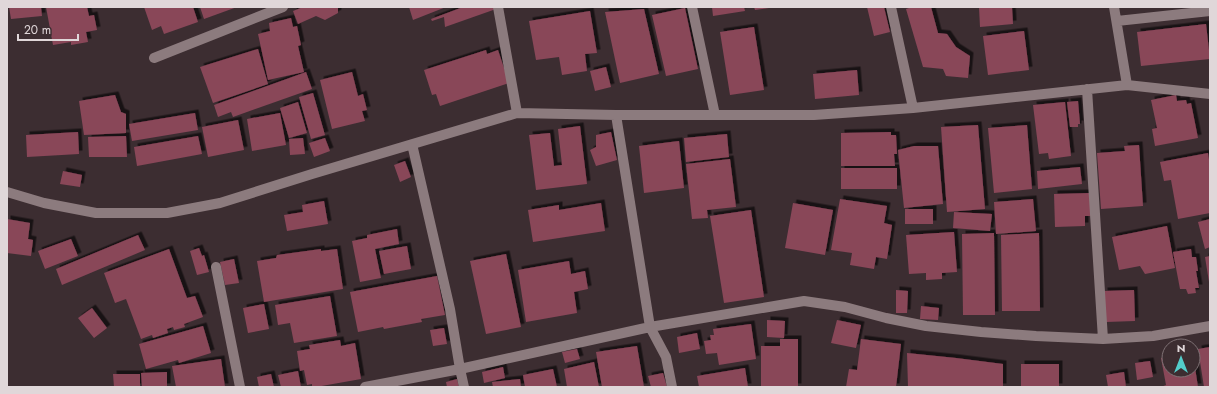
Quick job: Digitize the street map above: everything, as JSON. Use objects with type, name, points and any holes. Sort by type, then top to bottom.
[{"type":"street","points":[[154,58],[283,7]]},
{"type":"street","points":[[498,7],[517,113]]},
{"type":"street","points":[[692,7],[715,115]]},
{"type":"street","points":[[891,7],[913,108]]},
{"type":"street","points":[[1114,7],[1127,85]]},
{"type":"street","points":[[1117,21],[1210,11]]},
{"type":"street","points":[[7,192],[44,203],[96,213],[168,213],[220,203],[517,113],[616,115],[814,115],[913,108],[1127,85],[1210,94]]},
{"type":"street","points":[[1087,89],[1103,339]]},
{"type":"street","points":[[616,115],[650,327],[666,357],[672,387]]},
{"type":"street","points":[[412,144],[450,309],[464,387]]},
{"type":"street","points":[[216,267],[240,387]]},
{"type":"street","points":[[365,387],[460,369],[650,327],[804,301],[845,307],[886,318],[934,327],[1028,336],[1103,339],[1153,336],[1210,326]]},
{"type":"building","points":[[9,7],[41,7],[42,16],[11,19]]},
{"type":"building","points":[[46,7],[87,7],[89,16],[94,15],[97,30],[86,32],[88,42],[71,45],[71,42],[53,45]]},
{"type":"building","points":[[144,7],[193,7],[198,22],[164,34],[161,26],[152,30]]},
{"type":"building","points":[[200,7],[237,7],[204,19]]},
{"type":"building","points":[[303,7],[338,7],[338,13],[325,20],[316,16],[298,24],[293,11]]},
{"type":"building","points":[[409,7],[446,7],[413,20]]},
{"type":"building","points":[[463,7],[496,7],[496,9],[445,27],[444,17],[432,21],[431,19]]},
{"type":"building","points":[[712,7],[744,7],[745,11],[713,16]]},
{"type":"building","points":[[754,7],[769,7],[769,8],[755,10]]},
{"type":"building","points":[[867,7],[884,7],[890,32],[874,36]]},
{"type":"building","points":[[912,7],[931,7],[938,33],[947,34],[956,47],[970,56],[968,78],[946,76],[943,69],[923,67],[906,9]]},
{"type":"building","points":[[979,7],[1012,7],[1013,24],[980,27]]},
{"type":"building","points":[[685,8],[698,69],[666,76],[652,15]]},
{"type":"building","points":[[644,9],[659,74],[620,83],[605,12]]},
{"type":"building","points":[[590,11],[597,53],[585,54],[587,71],[562,75],[559,57],[536,60],[529,21]]},
{"type":"building","points":[[291,18],[293,27],[297,26],[301,45],[298,46],[304,72],[268,80],[258,34],[270,31],[269,23]]},
{"type":"building","points":[[1206,24],[1210,59],[1141,66],[1137,32]]},
{"type":"building","points":[[754,27],[764,90],[730,95],[720,32]]},
{"type":"building","points":[[1024,31],[1029,70],[988,75],[983,36]]},
{"type":"building","points":[[258,49],[268,84],[213,103],[200,67]]},
{"type":"building","points":[[486,50],[487,54],[498,50],[509,83],[440,106],[436,94],[432,95],[424,70]]},
{"type":"building","points":[[606,67],[611,87],[595,91],[590,71]]},
{"type":"building","points":[[857,70],[859,95],[815,99],[813,74]]},
{"type":"building","points":[[306,72],[312,89],[233,117],[231,112],[218,117],[214,105]]},
{"type":"building","points":[[352,72],[358,96],[363,94],[367,110],[362,111],[365,121],[332,129],[320,80]]},
{"type":"building","points":[[313,93],[325,135],[311,139],[299,97]]},
{"type":"building","points":[[115,95],[121,112],[126,114],[126,133],[84,135],[79,101]]},
{"type":"building","points":[[1176,95],[1177,101],[1186,100],[1187,104],[1191,103],[1198,138],[1155,146],[1152,129],[1157,128],[1151,100]]},
{"type":"building","points":[[1078,101],[1080,124],[1078,124],[1078,127],[1070,127],[1067,102]]},
{"type":"building","points":[[298,102],[307,133],[289,138],[280,108]]},
{"type":"building","points":[[1065,102],[1071,156],[1049,159],[1048,153],[1039,154],[1033,105]]},
{"type":"building","points":[[195,113],[198,130],[132,141],[129,124]]},
{"type":"building","points":[[280,113],[286,145],[252,151],[247,119]]},
{"type":"building","points":[[238,120],[244,150],[208,157],[202,127]]},
{"type":"building","points":[[978,125],[985,209],[947,212],[941,127]]},
{"type":"building","points":[[1027,125],[1032,189],[994,193],[988,128]]},
{"type":"building","points":[[580,126],[587,184],[536,190],[529,135],[550,133],[554,166],[562,165],[558,129]]},
{"type":"building","points":[[78,132],[79,154],[27,157],[26,135]]},
{"type":"building","points":[[611,132],[617,160],[596,166],[590,150],[596,147],[596,135]]},
{"type":"building","points":[[891,132],[891,135],[896,135],[897,154],[894,154],[895,166],[841,166],[841,133]]},
{"type":"building","points":[[727,134],[729,157],[686,162],[684,138]]},
{"type":"building","points":[[126,136],[127,157],[89,157],[88,137]]},
{"type":"building","points":[[198,136],[202,154],[137,166],[134,147]]},
{"type":"building","points":[[303,138],[305,154],[290,155],[289,139]]},
{"type":"building","points":[[325,138],[330,151],[314,157],[309,143]]},
{"type":"building","points":[[679,141],[684,188],[644,193],[639,146]]},
{"type":"building","points":[[1139,145],[1143,206],[1101,209],[1097,153],[1125,151],[1124,146]]},
{"type":"building","points":[[914,146],[938,146],[943,204],[904,208],[898,150]]},
{"type":"building","points":[[1208,153],[1210,166],[1210,213],[1178,219],[1171,180],[1164,181],[1160,162]]},
{"type":"building","points":[[730,159],[736,207],[707,210],[708,218],[692,219],[686,164]]},
{"type":"building","points":[[405,161],[411,177],[400,182],[394,165]]},
{"type":"building","points":[[1080,167],[1082,184],[1038,189],[1037,171]]},
{"type":"building","points":[[841,168],[897,168],[897,189],[841,189]]},
{"type":"building","points":[[63,171],[82,175],[80,187],[60,184]]},
{"type":"building","points":[[1090,193],[1091,216],[1085,216],[1085,226],[1055,227],[1054,194]]},
{"type":"building","points":[[840,199],[887,206],[884,223],[892,225],[887,259],[876,257],[874,269],[850,265],[852,253],[831,250]]},
{"type":"building","points":[[1033,199],[1036,231],[996,234],[994,202]]},
{"type":"building","points":[[324,201],[328,224],[287,231],[284,215],[303,212],[302,205]]},
{"type":"building","points":[[601,203],[605,231],[533,242],[528,210],[559,205],[559,210]]},
{"type":"building","points":[[793,203],[833,210],[825,255],[785,248]]},
{"type":"building","points":[[905,209],[933,209],[933,224],[905,224]]},
{"type":"building","points":[[751,210],[764,297],[724,303],[710,216]]},
{"type":"building","points":[[954,212],[992,214],[990,231],[953,228]]},
{"type":"building","points":[[7,219],[30,223],[28,239],[33,240],[31,256],[7,253]]},
{"type":"building","points":[[1210,219],[1210,247],[1205,249],[1198,222]]},
{"type":"building","points":[[1167,226],[1175,268],[1145,274],[1140,266],[1119,270],[1112,237]]},
{"type":"building","points":[[397,229],[399,244],[375,249],[381,278],[360,282],[352,241],[367,238],[367,235]]},
{"type":"building","points":[[954,232],[957,272],[942,273],[942,279],[926,280],[926,273],[909,274],[906,235]]},
{"type":"building","points":[[994,233],[995,315],[963,315],[962,234]]},
{"type":"building","points":[[1039,233],[1040,311],[1002,311],[1001,235]]},
{"type":"building","points":[[138,235],[145,250],[62,285],[56,269]]},
{"type":"building","points":[[71,239],[78,256],[45,269],[38,251]]},
{"type":"building","points":[[407,246],[411,269],[384,274],[379,251]]},
{"type":"building","points":[[199,248],[202,256],[204,255],[209,272],[197,275],[190,251]]},
{"type":"building","points":[[169,249],[187,298],[195,296],[203,317],[184,324],[185,327],[174,330],[173,327],[167,329],[168,333],[153,338],[152,335],[141,339],[126,299],[115,303],[104,273]]},
{"type":"building","points":[[321,249],[321,251],[337,249],[343,289],[264,302],[257,261],[276,258],[277,255]]},
{"type":"building","points":[[1191,249],[1192,257],[1196,257],[1198,271],[1196,271],[1199,288],[1195,288],[1196,293],[1188,294],[1186,289],[1180,289],[1173,252]]},
{"type":"building","points":[[506,254],[521,327],[486,334],[470,261]]},
{"type":"building","points":[[1210,256],[1210,282],[1209,282],[1205,257]]},
{"type":"building","points":[[234,259],[239,283],[225,285],[220,262]]},
{"type":"building","points":[[569,261],[571,274],[585,271],[588,289],[574,292],[577,313],[526,322],[518,270]]},
{"type":"building","points":[[437,276],[445,315],[421,319],[422,322],[358,332],[350,292]]},
{"type":"building","points":[[896,290],[908,291],[907,313],[896,313]]},
{"type":"building","points":[[1134,290],[1135,321],[1106,322],[1104,291]]},
{"type":"building","points":[[330,296],[337,336],[294,343],[290,323],[278,325],[275,305]]},
{"type":"building","points":[[264,304],[269,329],[248,333],[243,308]]},
{"type":"building","points":[[921,306],[939,308],[938,320],[920,319]]},
{"type":"building","points":[[92,308],[107,328],[94,338],[78,318]]},
{"type":"building","points":[[767,320],[785,321],[784,338],[767,337]]},
{"type":"building","points":[[837,320],[861,325],[856,348],[831,343]]},
{"type":"building","points":[[751,324],[756,359],[719,365],[717,353],[706,354],[704,341],[711,340],[710,335],[714,335],[713,329]]},
{"type":"building","points":[[203,326],[211,353],[179,363],[178,360],[146,369],[139,344]]},
{"type":"building","points":[[444,328],[447,344],[433,346],[430,330]]},
{"type":"building","points":[[697,333],[700,349],[679,353],[677,337]]},
{"type":"building","points":[[780,339],[798,339],[798,387],[761,387],[761,346],[780,346]]},
{"type":"building","points":[[861,339],[901,344],[896,387],[846,387],[849,369],[857,370]]},
{"type":"building","points":[[340,340],[341,346],[355,343],[361,379],[316,387],[312,387],[312,384],[307,385],[304,370],[300,371],[297,351],[310,349],[309,345]]},
{"type":"building","points":[[637,346],[644,387],[602,387],[596,352]]},
{"type":"building","points":[[1210,347],[1210,387],[1204,387],[1201,368],[1201,348]]},
{"type":"building","points":[[577,349],[580,359],[565,363],[562,352]]},
{"type":"building","points":[[907,353],[1003,364],[1003,387],[908,387]]},
{"type":"building","points":[[221,359],[225,387],[176,387],[172,366]]},
{"type":"building","points":[[1150,361],[1153,377],[1137,380],[1135,363]]},
{"type":"building","points":[[594,362],[599,387],[567,387],[564,369]]},
{"type":"building","points":[[1021,364],[1059,364],[1059,387],[1021,387]]},
{"type":"building","points":[[503,367],[505,378],[484,383],[482,372]]},
{"type":"building","points":[[745,368],[748,387],[699,387],[697,376]]},
{"type":"building","points":[[553,369],[557,387],[525,387],[523,375]]},
{"type":"building","points":[[298,371],[301,387],[281,387],[278,375]]},
{"type":"building","points":[[167,372],[167,387],[142,387],[141,373]]},
{"type":"building","points":[[1124,372],[1126,387],[1108,387],[1106,375]]},
{"type":"building","points":[[663,373],[667,387],[651,387],[648,376]]},
{"type":"building","points":[[113,374],[140,374],[140,387],[114,387]]},
{"type":"building","points":[[271,374],[274,387],[259,387],[257,377]]},
{"type":"building","points":[[1165,378],[1197,378],[1198,387],[1161,387],[1166,385]]},
{"type":"building","points":[[457,379],[459,387],[447,387],[446,382]]},
{"type":"building","points":[[520,379],[521,387],[493,387],[492,382]]}]
